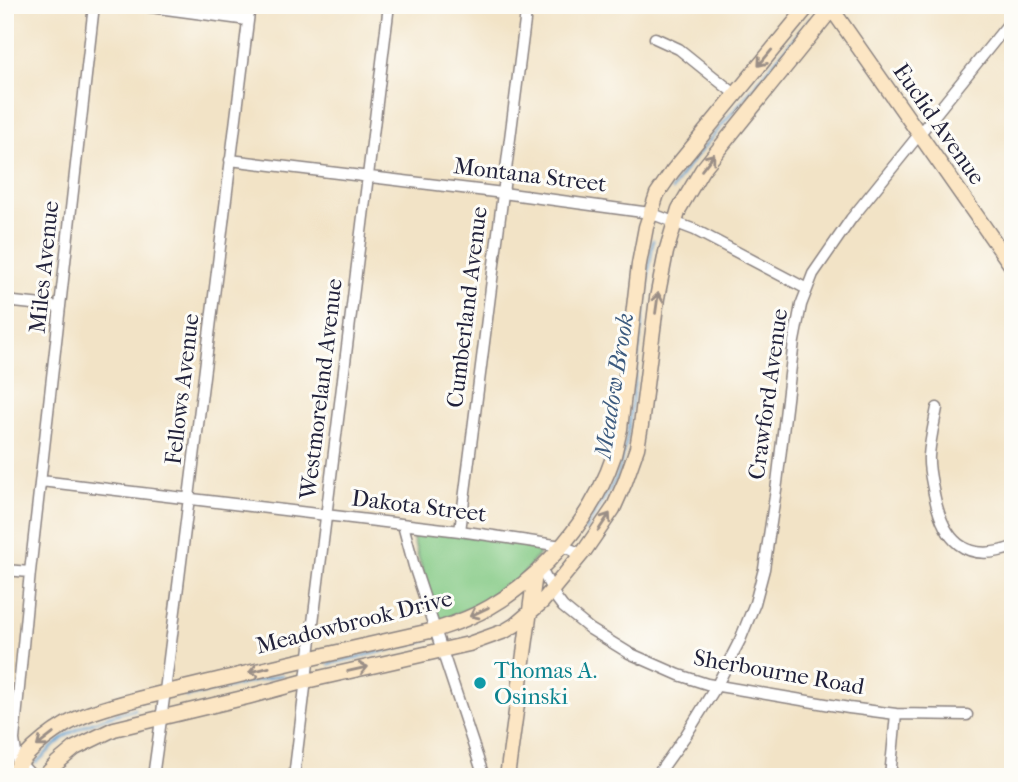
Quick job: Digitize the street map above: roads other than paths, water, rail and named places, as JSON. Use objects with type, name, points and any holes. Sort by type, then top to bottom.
[{"type":"street","name":"Miles Avenue","points":[[20,763],[15,755],[14,740],[30,572],[94,5]]},
{"type":"street","points":[[136,5],[174,7],[248,20]]},
{"type":"street","name":"Fellows Avenue","points":[[153,777],[250,5]]},
{"type":"street","name":"Westmoreland Avenue","points":[[294,777],[390,5]]},
{"type":"street","name":"Cumberland Avenue","points":[[460,531],[527,5]]},
{"type":"street","name":"Meadowbrook Drive","points":[[11,777],[39,743],[88,714],[165,691],[435,630],[489,608],[538,571],[562,546],[595,497],[614,455],[620,429],[639,264],[646,228],[657,194],[808,5]]},
{"type":"street","name":"Meadowbrook Drive","points":[[44,777],[75,748],[114,729],[469,644],[505,631],[530,613],[582,554],[613,509],[625,482],[637,447],[657,298],[679,209],[702,170],[832,7]]},
{"type":"street","name":"Euclid Avenue","points":[[832,7],[1013,268]]},
{"type":"street","name":"Crawford Avenue","points":[[656,777],[717,685],[755,603],[764,569],[777,483],[794,341],[807,289],[823,258],[851,219],[1013,18]]},
{"type":"street","points":[[655,38],[679,49],[735,94]]},
{"type":"street","name":"Montana Street","points":[[230,160],[503,192],[650,213],[695,230],[807,289]]},
{"type":"street","points":[[5,301],[60,307]]},
{"type":"street","points":[[937,408],[928,458],[942,524],[950,537],[974,552],[1000,551],[1013,547]]},
{"type":"street","name":"Dakota Street","points":[[41,481],[460,531],[562,546],[582,554]]},
{"type":"street","points":[[403,525],[484,777]]},
{"type":"street","points":[[5,570],[30,572]]},
{"type":"street","points":[[507,777],[538,571]]},
{"type":"street","name":"Sherbourne Road","points":[[538,571],[563,607],[590,629],[629,653],[679,675],[717,685],[849,708],[896,714],[967,715]]},
{"type":"street","points":[[890,777],[896,714]]},
{"type":"street","points":[[20,763],[33,777]]},
{"type":"waterway","name":"Meadow Brook","points":[[672,190],[684,171],[810,19]]},
{"type":"waterway","name":"Meadow Brook","points":[[585,530],[617,477],[627,438],[653,240]]},
{"type":"waterway","name":"Meadow Brook","points":[[329,664],[426,641]]},
{"type":"waterway","name":"Meadow Brook","points":[[186,697],[282,675]]},
{"type":"waterway","name":"Meadow Brook","points":[[36,763],[70,733],[97,720],[135,709]]},
{"type":"place","name":"Thomas A. Osinski","points":[[480,683]]}]
